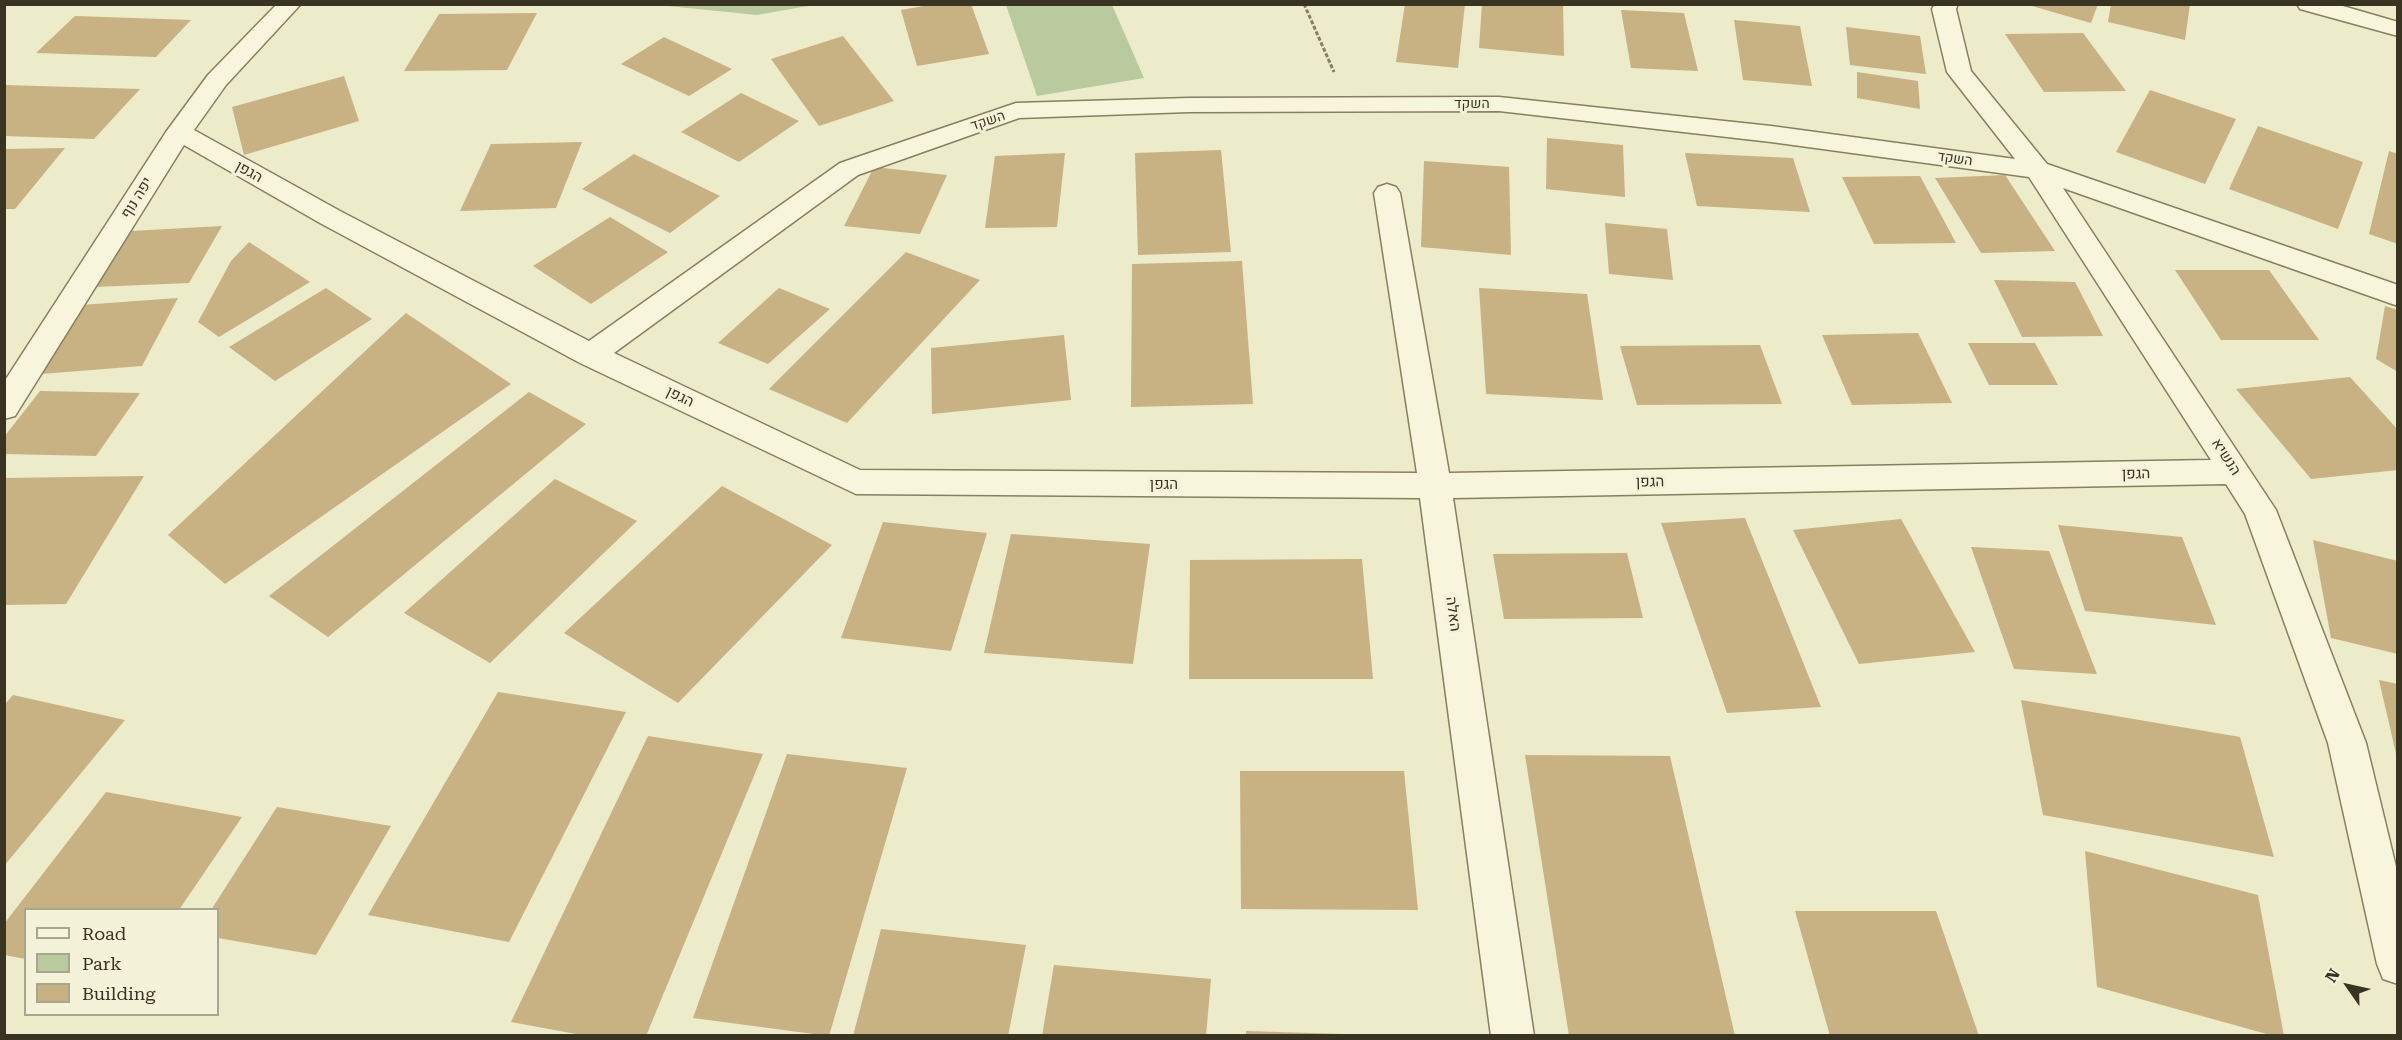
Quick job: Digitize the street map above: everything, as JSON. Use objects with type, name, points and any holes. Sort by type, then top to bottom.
[{"type":"street","name":"יפה נוף","points":[[4,408],[179,132],[217,80],[290,4]]},
{"type":"street","name":"הנשיא","points":[[1947,4],[1944,9],[1959,72],[2038,170],[2260,510],[2347,743],[2397,964]]},
{"type":"street","points":[[2308,4],[2397,29]]},
{"type":"street","name":"השקד","points":[[591,355],[849,169],[1016,111],[1189,105],[1499,104],[1771,134],[2038,170],[2397,296]]},
{"type":"street","name":"הגפן","points":[[179,132],[330,217],[591,355],[856,482],[1435,486],[2236,472]]},
{"type":"street","name":"האלה","points":[[1387,193],[1435,486],[1513,1035]]},
{"type":"path","points":[[1304,4],[1349,104]]},
{"type":"green space","points":[[658,5],[814,5],[757,15]]},
{"type":"green space","points":[[1006,5],[1112,5],[1144,78],[1037,96]]},
{"type":"building","points":[[935,4],[971,4],[989,54],[917,66],[901,10]]},
{"type":"building","points":[[1405,4],[1465,4],[1458,68],[1396,62]]},
{"type":"building","points":[[1482,4],[1563,4],[1564,56],[1479,48]]},
{"type":"building","points":[[2025,4],[2098,4],[2091,23]]},
{"type":"building","points":[[2111,4],[2190,4],[2185,40],[2108,22]]},
{"type":"building","points":[[1621,10],[1684,13],[1698,71],[1631,68]]},
{"type":"building","points":[[537,13],[507,70],[404,71],[439,14]]},
{"type":"building","points":[[75,16],[191,20],[156,57],[36,53]]},
{"type":"building","points":[[1734,20],[1800,26],[1812,86],[1743,80]]},
{"type":"building","points":[[1846,27],[1920,36],[1926,74],[1850,65]]},
{"type":"building","points":[[2083,33],[2126,91],[2044,92],[2005,34]]},
{"type":"building","points":[[843,36],[894,101],[819,126],[771,59]]},
{"type":"building","points":[[664,37],[732,69],[689,96],[621,64]]},
{"type":"building","points":[[1857,72],[1918,81],[1920,109],[1857,98]]},
{"type":"building","points":[[344,76],[359,121],[244,155],[232,107]]},
{"type":"building","points":[[4,85],[140,89],[94,139],[4,136]]},
{"type":"building","points":[[2150,90],[2236,119],[2205,184],[2116,152]]},
{"type":"building","points":[[741,93],[799,121],[739,162],[681,132]]},
{"type":"building","points":[[2258,126],[2363,162],[2338,229],[2229,189]]},
{"type":"building","points":[[1547,138],[1623,145],[1625,197],[1546,189]]},
{"type":"building","points":[[582,142],[556,208],[460,211],[491,144]]},
{"type":"building","points":[[65,148],[15,209],[4,209],[4,149]]},
{"type":"building","points":[[1221,150],[1231,252],[1138,255],[1135,153]]},
{"type":"building","points":[[2389,151],[2398,154],[2398,244],[2369,234]]},
{"type":"building","points":[[1065,153],[1057,227],[985,228],[995,156]]},
{"type":"building","points":[[1685,153],[1793,158],[1810,212],[1697,206]]},
{"type":"building","points":[[634,154],[720,196],[670,233],[582,189]]},
{"type":"building","points":[[1424,161],[1509,167],[1511,255],[1421,247]]},
{"type":"building","points":[[874,167],[947,175],[920,234],[844,226]]},
{"type":"building","points":[[2005,175],[2055,251],[1981,253],[1935,178]]},
{"type":"building","points":[[1920,176],[1956,243],[1874,244],[1842,177]]},
{"type":"building","points":[[610,217],[668,252],[591,304],[533,266]]},
{"type":"building","points":[[1605,223],[1667,229],[1673,280],[1609,274]]},
{"type":"building","points":[[222,226],[189,283],[94,287],[131,231]]},
{"type":"building","points":[[249,242],[310,282],[219,337],[198,322],[231,261]]},
{"type":"building","points":[[906,252],[980,280],[847,423],[769,389]]},
{"type":"building","points":[[1242,261],[1253,404],[1131,407],[1132,264]]},
{"type":"building","points":[[2175,270],[2269,270],[2319,340],[2221,340]]},
{"type":"building","points":[[1994,280],[2075,282],[2103,336],[2022,337]]},
{"type":"building","points":[[326,288],[372,319],[275,381],[229,347]]},
{"type":"building","points":[[779,288],[830,309],[768,364],[718,343]]},
{"type":"building","points":[[1479,288],[1587,294],[1603,400],[1486,394]]},
{"type":"building","points":[[178,298],[142,366],[41,374],[81,305]]},
{"type":"building","points":[[2385,306],[2398,310],[2398,372],[2376,359]]},
{"type":"building","points":[[406,313],[511,384],[225,584],[168,535]]},
{"type":"building","points":[[1918,333],[1952,403],[1852,405],[1822,335]]},
{"type":"building","points":[[1064,335],[1071,400],[932,414],[931,348]]},
{"type":"building","points":[[1968,343],[2035,343],[2058,385],[1989,385]]},
{"type":"building","points":[[1760,345],[1782,404],[1637,405],[1620,346]]},
{"type":"building","points":[[2350,377],[2398,430],[2398,470],[2311,479],[2236,389]]},
{"type":"building","points":[[40,391],[140,393],[96,456],[4,454],[4,437]]},
{"type":"building","points":[[529,392],[586,424],[328,637],[269,596]]},
{"type":"building","points":[[144,476],[66,604],[4,605],[4,478]]},
{"type":"building","points":[[555,479],[637,521],[490,663],[404,613]]},
{"type":"building","points":[[722,486],[832,545],[678,703],[564,633]]},
{"type":"building","points":[[1745,518],[1821,707],[1727,713],[1661,523]]},
{"type":"building","points":[[1901,519],[1975,652],[1859,664],[1793,530]]},
{"type":"building","points":[[883,522],[987,533],[951,651],[841,638]]},
{"type":"building","points":[[2058,525],[2182,537],[2216,625],[2085,611]]},
{"type":"building","points":[[1011,534],[1150,544],[1133,664],[984,653]]},
{"type":"building","points":[[2313,540],[2398,561],[2398,654],[2331,638]]},
{"type":"building","points":[[1971,547],[2049,551],[2097,674],[2014,669]]},
{"type":"building","points":[[1627,553],[1643,618],[1504,619],[1493,554]]},
{"type":"building","points":[[1362,559],[1373,679],[1189,679],[1190,560]]},
{"type":"building","points":[[2379,680],[2398,684],[2398,758],[2397,758]]},
{"type":"building","points":[[498,692],[626,712],[509,942],[368,915]]},
{"type":"building","points":[[13,695],[125,720],[4,866],[4,705]]},
{"type":"building","points":[[2021,700],[2240,737],[2274,857],[2043,815]]},
{"type":"building","points":[[648,736],[763,754],[646,1036],[587,1036],[511,1022]]},
{"type":"building","points":[[787,754],[907,768],[829,1036],[693,1018]]},
{"type":"building","points":[[1525,755],[1670,756],[1735,1036],[1569,1036]]},
{"type":"building","points":[[1240,771],[1404,771],[1418,910],[1241,909]]},
{"type":"building","points":[[106,792],[242,817],[180,908],[24,908],[24,959],[4,955],[4,924]]},
{"type":"building","points":[[277,807],[391,826],[316,955],[219,938],[219,908],[212,908]]},
{"type":"building","points":[[2085,851],[2258,895],[2284,1036],[2274,1036],[2097,987]]},
{"type":"building","points":[[1795,911],[1936,911],[1979,1036],[1830,1036]]},
{"type":"building","points":[[881,929],[1026,945],[1008,1036],[853,1036]]},
{"type":"building","points":[[1054,965],[1211,979],[1206,1036],[1042,1036]]},
{"type":"building","points":[[1246,1031],[1343,1034],[1343,1036],[1246,1036]]}]
